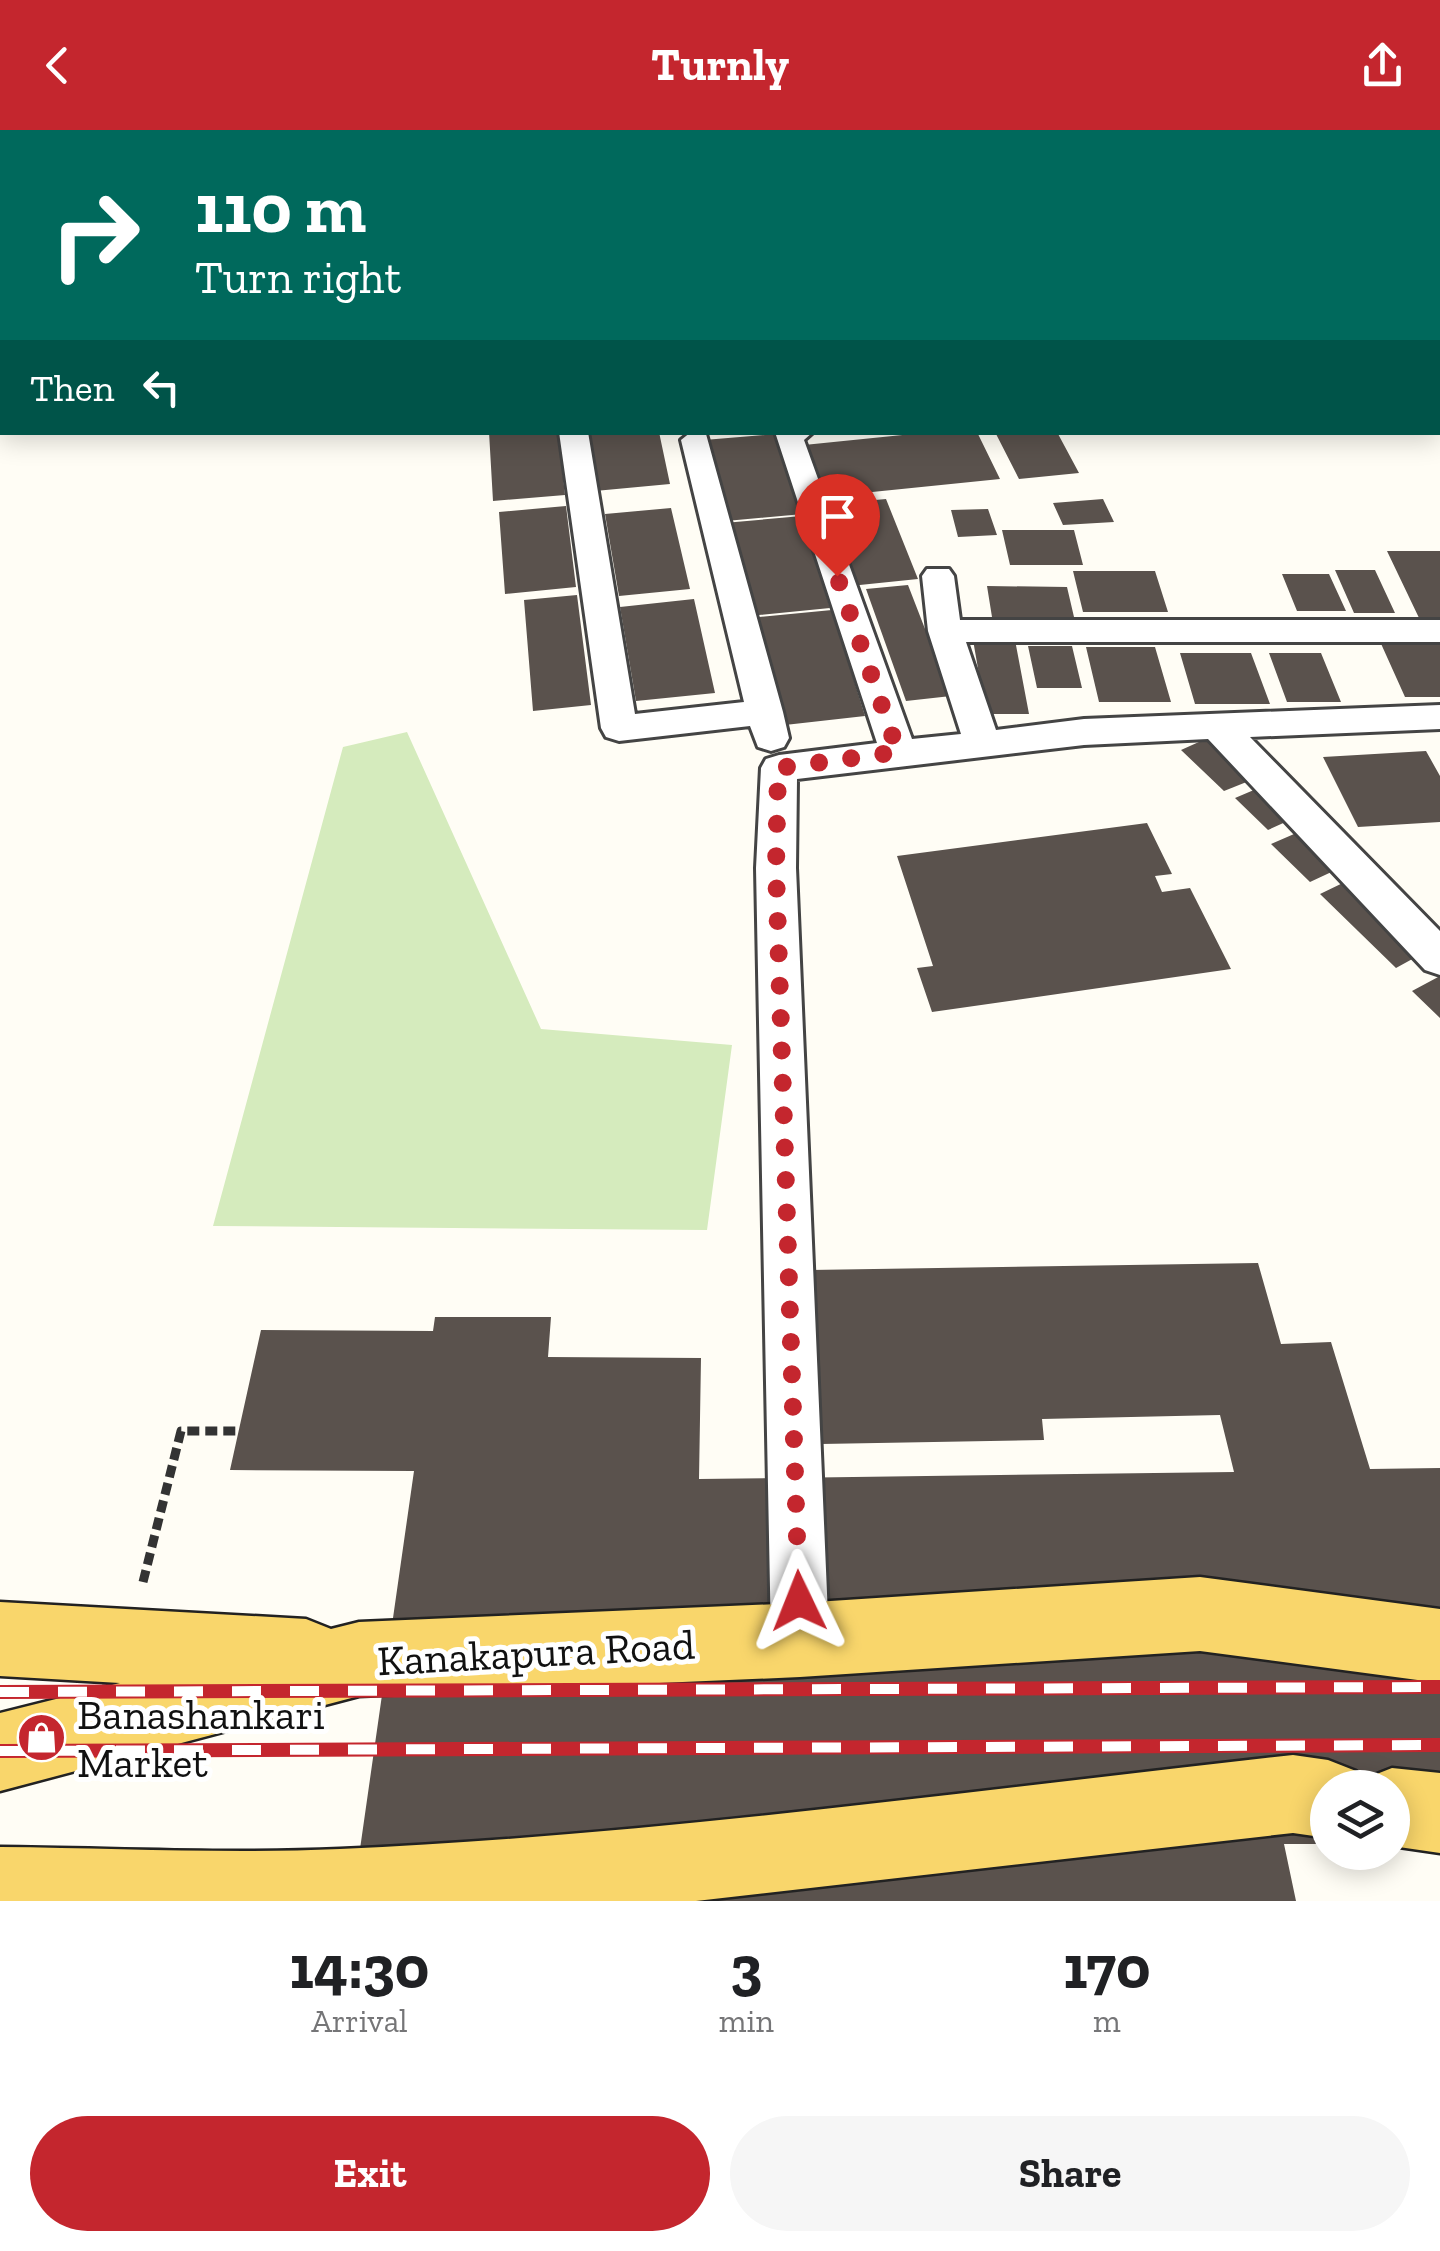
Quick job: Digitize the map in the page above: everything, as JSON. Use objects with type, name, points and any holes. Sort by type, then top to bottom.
[{"type":"main road","name":"Kanakapura Road","points":[[0,1752],[358,1659],[800,1640],[1200,1614],[1440,1646]]},
{"type":"main road","points":[[0,1638],[358,1659]]},
{"type":"main road","points":[[0,1888],[338,1890],[602,1886],[1294,1794],[1310,1796]]},
{"type":"main road","points":[[1410,1809],[1440,1813]]},
{"type":"street","points":[[573,435],[619,728],[765,712]]},
{"type":"street","points":[[788,435],[898,752]]},
{"type":"street","points":[[696,440],[778,768],[776,868],[800,1640]]},
{"type":"street","points":[[938,576],[945,632],[983,745]]},
{"type":"street","points":[[945,632],[1440,632]]},
{"type":"street","points":[[778,768],[1084,732],[1440,717]]},
{"type":"street","points":[[1216,726],[1440,958]]},
{"type":"path","points":[[126,1646],[181,1430],[238,1431]]},
{"type":"green space","points":[[407,732],[541,1029],[732,1045],[707,1230],[213,1226],[343,747]]},
{"type":"building","points":[[489,435],[558,435],[565,495],[493,501]]},
{"type":"building","points":[[586,435],[660,435],[670,484],[595,491]]},
{"type":"building","points":[[777,435],[803,514],[726,521],[704,440]]},
{"type":"building","points":[[902,435],[978,435],[1000,479],[823,497],[804,445]]},
{"type":"building","points":[[997,435],[1059,435],[1079,473],[1019,479]]},
{"type":"building","points":[[886,499],[918,579],[850,586],[822,505]]},
{"type":"building","points":[[1103,499],[1114,522],[1063,525],[1053,503]]},
{"type":"building","points":[[566,506],[576,587],[505,594],[499,512]]},
{"type":"building","points":[[671,508],[690,589],[619,596],[605,514]]},
{"type":"building","points":[[988,509],[997,535],[958,537],[951,510]]},
{"type":"building","points":[[802,516],[830,608],[748,616],[724,523]]},
{"type":"building","points":[[1002,530],[1074,530],[1083,565],[1010,565]]},
{"type":"building","points":[[1387,551],[1440,551],[1440,620],[1420,620]]},
{"type":"building","points":[[1335,570],[1375,570],[1395,613],[1354,613]]},
{"type":"building","points":[[1073,571],[1155,571],[1168,612],[1083,612]]},
{"type":"building","points":[[1282,574],[1329,574],[1346,611],[1297,611]]},
{"type":"building","points":[[908,585],[951,696],[906,701],[866,589]]},
{"type":"building","points":[[987,586],[1067,587],[1074,617],[992,617]]},
{"type":"building","points":[[577,595],[591,705],[533,711],[524,600]]},
{"type":"building","points":[[694,599],[715,693],[636,701],[620,607]]},
{"type":"building","points":[[832,610],[865,716],[776,726],[749,618]]},
{"type":"building","points":[[1378,637],[1440,637],[1440,697],[1405,697]]},
{"type":"building","points":[[973,640],[1015,640],[1029,714],[986,714]]},
{"type":"building","points":[[1028,646],[1072,646],[1082,688],[1037,688]]},
{"type":"building","points":[[1086,647],[1155,647],[1171,702],[1099,702]]},
{"type":"building","points":[[1180,653],[1251,653],[1270,704],[1195,704]]},
{"type":"building","points":[[1269,653],[1321,653],[1341,702],[1287,702]]},
{"type":"building","points":[[1210,737],[1254,779],[1224,791],[1181,750]]},
{"type":"building","points":[[1426,751],[1440,776],[1440,822],[1358,827],[1323,757]]},
{"type":"building","points":[[1268,784],[1301,815],[1268,830],[1235,798]]},
{"type":"building","points":[[1147,823],[1172,874],[1155,876],[1162,892],[1190,888],[1231,969],[932,1012],[917,968],[933,966],[897,856]]},
{"type":"building","points":[[1301,831],[1340,868],[1310,882],[1271,844]]},
{"type":"building","points":[[1349,880],[1425,952],[1396,968],[1320,894]]},
{"type":"building","points":[[1440,976],[1440,1018],[1412,991]]},
{"type":"building","points":[[1258,1263],[1281,1344],[1331,1342],[1370,1469],[1440,1468],[1440,1843],[1410,1809],[1410,1770],[1310,1770],[1310,1844],[1284,1844],[1296,1901],[150,1901],[358,1863],[414,1471],[230,1470],[261,1330],[433,1331],[435,1317],[551,1317],[548,1357],[701,1358],[699,1479],[1234,1472],[1220,1415],[1042,1419],[1044,1440],[821,1444],[810,1270]]},
{"type":"railway","points":[[0,1692],[1440,1687]]},
{"type":"railway","points":[[0,1751],[1440,1745]]},
{"type":"place","name":"Banashankari Market","points":[[42,1738]]},
{"type":"route","points":[[799,1601],[776,868],[778,768],[898,752],[837,576]]}]
